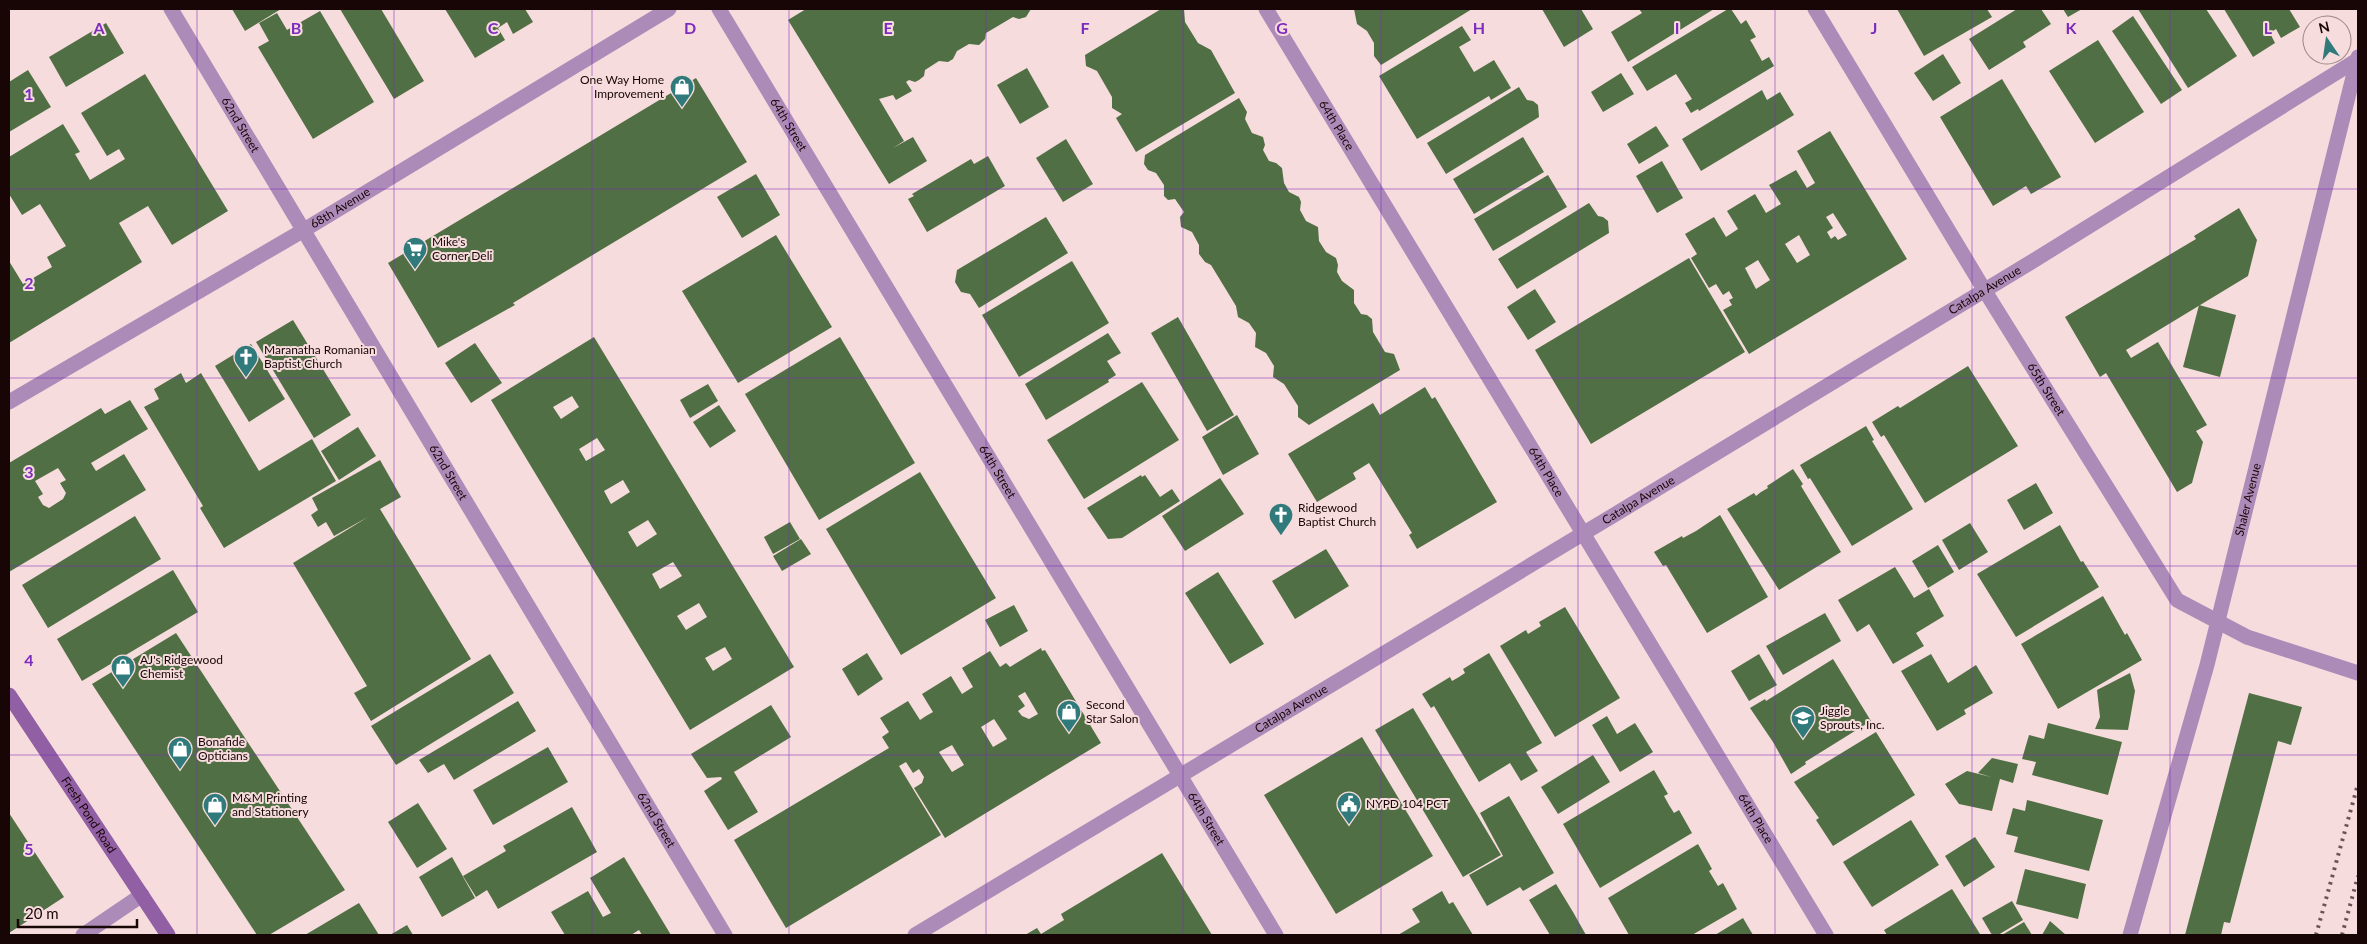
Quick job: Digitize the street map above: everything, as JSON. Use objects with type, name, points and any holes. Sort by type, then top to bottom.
[{"type":"main road","name":"Fresh Pond Road","points":[[9,696],[168,935]]},
{"type":"street","name":"62nd Street","points":[[171,9],[725,935]]},
{"type":"street","name":"68th Avenue","points":[[9,402],[304,230],[669,9]]},
{"type":"street","name":"64th Street","points":[[719,9],[1276,935]]},
{"type":"street","name":"64th Place","points":[[1266,9],[1826,935]]},
{"type":"street","name":"65th Street","points":[[1815,9],[1985,291],[2177,600],[2248,637],[2358,673]]},
{"type":"street","name":"Catalpa Avenue","points":[[915,935],[1985,291],[2358,58]]},
{"type":"street","name":"Shaler Avenue","points":[[2130,935],[2218,622],[2358,58]]},
{"type":"street","points":[[82,935],[142,895]]},
{"type":"building","points":[[232,9],[281,9],[245,31]]},
{"type":"building","points":[[340,9],[381,9],[424,81],[394,99]]},
{"type":"building","points":[[445,9],[525,9],[533,22],[513,34],[507,22],[498,28],[505,40],[475,58]]},
{"type":"building","points":[[806,9],[1031,9],[1026,17],[1019,19],[1013,17],[986,33],[985,39],[979,45],[969,44],[957,51],[953,59],[948,62],[939,61],[925,70],[924,76],[919,80],[915,82],[909,80],[906,82],[912,91],[896,100],[893,95],[879,99],[904,141],[893,148],[913,137],[927,161],[889,184],[788,20]]},
{"type":"building","points":[[1161,9],[1184,9],[1185,22],[1198,43],[1211,50],[1235,93],[1136,152],[1116,118],[1122,114],[1112,108],[1112,97],[1097,71],[1086,66],[1085,55]]},
{"type":"building","points":[[1354,9],[1472,9],[1381,65],[1374,56],[1374,43],[1367,31],[1357,24]]},
{"type":"building","points":[[1542,9],[1581,9],[1593,29],[1564,47]]},
{"type":"building","points":[[1639,9],[1714,9],[1628,62],[1611,32],[1642,13]]},
{"type":"building","points":[[1728,9],[1731,9],[1741,24],[1746,20],[1756,37],[1750,40],[1762,61],[1769,57],[1774,66],[1699,111],[1698,109],[1691,113],[1685,103],[1692,99],[1676,74],[1647,91],[1632,67]]},
{"type":"building","points":[[1897,9],[1987,9],[1992,17],[1924,56]]},
{"type":"building","points":[[2017,9],[2041,9],[2051,24],[2023,42],[2026,47],[1989,70],[1969,39]]},
{"type":"building","points":[[2063,9],[2082,9],[2068,17]]},
{"type":"building","points":[[2138,9],[2206,9],[2237,56],[2188,88]]},
{"type":"building","points":[[2224,9],[2289,9],[2300,27],[2281,38],[2276,29],[2270,33],[2275,43],[2253,57]]},
{"type":"building","points":[[320,11],[374,102],[313,139],[258,47],[269,41],[259,23],[277,13],[287,30]]},
{"type":"building","points":[[2133,16],[2182,90],[2161,104],[2112,31]]},
{"type":"building","points":[[106,23],[124,53],[66,87],[49,57]]},
{"type":"building","points":[[1462,26],[1471,40],[1459,47],[1474,72],[1494,60],[1511,88],[1491,100],[1489,96],[1417,139],[1379,76]]},
{"type":"building","points":[[2098,40],[2144,112],[2095,143],[2049,71]]},
{"type":"building","points":[[1943,54],[1961,83],[1933,101],[1914,73]]},
{"type":"building","points":[[1027,68],[1049,107],[1020,124],[997,85]]},
{"type":"building","points":[[28,70],[51,107],[9,132],[9,82]]},
{"type":"building","points":[[1621,73],[1634,94],[1603,112],[1591,92]]},
{"type":"building","points":[[145,74],[228,211],[172,245],[148,206],[119,223],[142,262],[9,343],[9,261],[23,284],[52,267],[47,257],[66,246],[40,204],[22,215],[9,194],[9,157],[63,124],[80,152],[75,154],[90,180],[125,159],[119,149],[107,156],[81,113]]},
{"type":"building","points":[[696,78],[747,162],[513,303],[515,305],[438,348],[388,263]]},
{"type":"building","points":[[2002,79],[2061,177],[2031,194],[2026,186],[1993,206],[1940,117]]},
{"type":"building","points":[[1519,87],[1527,100],[1533,101],[1538,105],[1539,117],[1446,174],[1427,143]]},
{"type":"building","points":[[1762,90],[1767,100],[1780,92],[1794,115],[1701,171],[1682,139]]},
{"type":"building","points":[[1239,98],[1247,112],[1245,119],[1252,133],[1263,137],[1265,145],[1263,150],[1269,161],[1276,163],[1282,168],[1284,183],[1289,192],[1299,197],[1301,202],[1300,210],[1306,221],[1318,227],[1319,241],[1326,252],[1336,258],[1337,272],[1342,281],[1354,290],[1354,303],[1361,314],[1367,315],[1372,319],[1373,332],[1385,352],[1394,354],[1400,370],[1309,425],[1298,417],[1298,406],[1284,384],[1273,377],[1274,366],[1266,353],[1255,347],[1256,333],[1249,323],[1238,317],[1236,306],[1211,265],[1205,262],[1199,254],[1199,245],[1192,232],[1181,227],[1180,217],[1184,212],[1175,199],[1168,200],[1164,196],[1164,185],[1156,173],[1148,170],[1144,164],[1145,155]]},
{"type":"building","points":[[1656,126],[1669,146],[1639,164],[1627,144]]},
{"type":"building","points":[[1830,131],[1907,259],[1749,354],[1723,310],[1732,305],[1729,300],[1733,298],[1729,291],[1723,295],[1716,284],[1709,288],[1691,258],[1697,254],[1685,234],[1714,217],[1726,237],[1738,229],[1727,211],[1755,194],[1766,213],[1781,204],[1769,185],[1796,170],[1807,188],[1815,183],[1797,151]],"holes":[[[1833,213],[1847,235],[1838,240],[1835,236],[1831,239],[1827,232],[1833,228],[1826,217]],[[1799,235],[1810,255],[1797,263],[1785,244]],[[1758,260],[1770,280],[1756,289],[1745,268]]]},
{"type":"building","points":[[1523,137],[1544,172],[1474,214],[1453,179]]},
{"type":"building","points":[[1066,139],[1093,184],[1063,202],[1036,158]]},
{"type":"building","points":[[988,156],[1005,186],[927,232],[908,199],[914,196],[912,194],[971,159],[974,164]]},
{"type":"building","points":[[1662,161],[1683,198],[1657,213],[1636,176]]},
{"type":"building","points":[[756,174],[780,215],[742,238],[717,197]]},
{"type":"building","points":[[1548,175],[1567,207],[1493,251],[1474,219]]},
{"type":"building","points":[[1589,203],[1598,216],[1608,221],[1609,233],[1517,289],[1498,259]]},
{"type":"building","points":[[2239,208],[2257,240],[2248,276],[2126,350],[2131,358],[2158,342],[2207,425],[2196,431],[2203,442],[2192,483],[2177,492],[2106,373],[2100,377],[2065,317],[2196,239],[2194,236]]},
{"type":"building","points":[[1046,217],[1068,253],[979,308],[970,294],[961,292],[955,282],[957,270]]},
{"type":"building","points":[[776,235],[832,327],[738,383],[682,291]]},
{"type":"building","points":[[1689,258],[1745,352],[1591,444],[1535,350]]},
{"type":"building","points":[[1072,261],[1109,323],[1019,377],[982,315]]},
{"type":"building","points":[[1535,289],[1556,322],[1528,340],[1507,307]]},
{"type":"building","points":[[2199,305],[2236,315],[2220,377],[2183,367]]},
{"type":"building","points":[[1178,317],[1234,415],[1207,431],[1151,333]]},
{"type":"building","points":[[293,320],[351,415],[314,438],[256,342]]},
{"type":"building","points":[[1108,333],[1121,353],[1107,361],[1116,375],[1108,380],[1109,382],[1046,420],[1025,384]]},
{"type":"building","points":[[594,337],[794,667],[690,730],[491,400]],"holes":[[[572,396],[579,407],[561,419],[553,407]],[[597,438],[605,450],[586,461],[579,449]],[[623,480],[630,492],[611,504],[604,491]],[[648,520],[657,534],[637,547],[628,532]],[[673,562],[682,576],[660,589],[652,574]],[[699,603],[707,617],[686,630],[677,616]],[[725,647],[732,659],[713,671],[705,658]]]},
{"type":"building","points":[[840,337],[915,463],[819,520],[745,394]]},
{"type":"building","points":[[475,343],[502,383],[471,403],[445,363]]},
{"type":"building","points":[[251,344],[285,399],[249,422],[215,366]]},
{"type":"building","points":[[1968,366],[2018,446],[1925,503],[1884,435],[1881,437],[1872,422],[1898,406],[1900,408]]},
{"type":"building","points":[[181,373],[186,383],[201,373],[259,471],[312,439],[336,481],[224,548],[200,508],[203,506],[144,407],[159,399],[154,389]]},
{"type":"building","points":[[1142,382],[1179,440],[1084,499],[1047,440]]},
{"type":"building","points":[[708,384],[718,401],[690,418],[680,400]]},
{"type":"building","points":[[1425,387],[1432,399],[1435,397],[1497,502],[1417,549],[1409,535],[1412,533],[1369,463],[1353,473],[1356,479],[1317,502],[1288,454],[1373,403],[1380,415]]},
{"type":"building","points":[[130,400],[148,429],[91,463],[96,471],[124,454],[146,490],[9,572],[9,463],[101,408],[105,414]],"holes":[[[58,468],[66,480],[60,483],[66,493],[63,499],[49,508],[43,505],[38,497],[43,494],[35,481]]]},
{"type":"building","points":[[719,405],[736,431],[710,448],[693,422]]},
{"type":"building","points":[[1237,415],[1259,454],[1223,475],[1202,437]]},
{"type":"building","points":[[1866,426],[1874,440],[1872,441],[1913,509],[1852,546],[1800,465]]},
{"type":"building","points":[[358,427],[376,456],[339,480],[321,451]]},
{"type":"building","points":[[380,460],[401,497],[380,509],[471,659],[371,721],[354,693],[367,686],[293,563],[368,517],[334,536],[326,522],[318,527],[311,515],[318,510],[312,498]]},
{"type":"building","points":[[1793,469],[1803,484],[1801,486],[1841,552],[1779,590],[1727,509],[1754,493],[1756,496],[1768,488],[1767,486]]},
{"type":"building","points":[[920,472],[996,598],[901,655],[826,529]]},
{"type":"building","points":[[1141,475],[1142,477],[1145,475],[1160,497],[1172,489],[1180,501],[1122,538],[1108,539],[1087,508]]},
{"type":"building","points":[[1220,478],[1244,514],[1185,551],[1162,516]]},
{"type":"building","points":[[2036,483],[2053,513],[2024,530],[2007,500]]},
{"type":"building","points":[[1720,515],[1768,597],[1707,633],[1666,565],[1663,566],[1654,552],[1682,536],[1683,538],[1696,531]]},
{"type":"building","points":[[135,516],[161,559],[48,628],[22,585]]},
{"type":"building","points":[[790,522],[800,539],[773,554],[764,537]]},
{"type":"building","points":[[1970,523],[1988,552],[1959,570],[1942,540]]},
{"type":"building","points":[[2060,525],[2081,562],[2083,561],[2099,587],[2016,637],[1977,574]]},
{"type":"building","points":[[801,539],[811,554],[782,571],[773,556]]},
{"type":"building","points":[[1938,545],[1954,572],[1928,588],[1912,561]]},
{"type":"building","points":[[1326,549],[1349,586],[1295,619],[1272,581]]},
{"type":"building","points":[[1895,567],[1914,598],[1929,589],[1944,616],[1916,633],[1924,646],[1893,664],[1869,624],[1857,632],[1838,600]]},
{"type":"building","points":[[173,570],[198,612],[82,681],[57,639]]},
{"type":"building","points":[[1218,572],[1264,644],[1230,664],[1185,593]]},
{"type":"building","points":[[2103,596],[2125,635],[2127,633],[2142,660],[2058,709],[2021,644]]},
{"type":"building","points":[[1014,605],[1028,631],[1000,647],[985,620]]},
{"type":"building","points":[[1565,607],[1620,698],[1555,737],[1500,646],[1526,630],[1528,634],[1541,626],[1539,622]]},
{"type":"building","points":[[1825,613],[1841,641],[1783,675],[1766,646]]},
{"type":"building","points":[[176,633],[345,890],[269,935],[257,935],[92,684]]},
{"type":"building","points":[[1041,648],[1042,651],[1045,650],[1101,743],[945,838],[914,788],[922,783],[924,777],[919,769],[913,773],[906,762],[899,766],[941,835],[786,928],[734,840],[889,748],[882,737],[889,732],[880,718],[908,701],[920,720],[933,712],[922,694],[951,676],[962,694],[973,687],[962,668],[990,651],[1000,667],[1006,663],[1010,667]],"holes":[[[1025,692],[1038,714],[1029,719],[1022,716],[1018,711],[1025,706],[1018,696]],[[994,719],[1007,739],[993,747],[981,727]],[[952,745],[964,765],[952,772],[939,752]]]},
{"type":"building","points":[[867,653],[883,679],[858,696],[842,669]]},
{"type":"building","points":[[1489,653],[1542,743],[1526,752],[1538,771],[1521,781],[1510,763],[1479,782],[1434,706],[1431,708],[1422,694],[1450,677],[1452,681],[1459,677],[1465,673],[1463,669]]},
{"type":"building","points":[[490,654],[514,693],[396,765],[371,726]]},
{"type":"building","points":[[1759,654],[1777,685],[1749,701],[1731,671]]},
{"type":"building","points":[[1931,654],[1948,683],[1976,665],[1993,693],[1964,710],[1966,714],[1937,731],[1901,671]]},
{"type":"building","points":[[1833,659],[1871,721],[1805,762],[1806,764],[1791,774],[1773,742],[1750,708],[1765,699],[1766,701]]},
{"type":"building","points":[[2130,673],[2135,691],[2128,730],[2095,729],[2100,717],[2097,690]]},
{"type":"building","points":[[2249,693],[2302,707],[2291,745],[2278,741],[2230,923],[2224,922],[2221,935],[2185,935]]},
{"type":"building","points":[[518,701],[536,731],[454,780],[444,764],[428,773],[419,760]]},
{"type":"building","points":[[771,705],[791,737],[734,772],[758,812],[728,830],[704,791],[722,779],[721,777],[707,778],[691,754]]},
{"type":"building","points":[[1413,708],[1501,855],[1463,877],[1375,730]]},
{"type":"building","points":[[1607,716],[1617,734],[1635,723],[1653,752],[1620,772],[1592,725]]},
{"type":"building","points":[[2048,723],[2122,742],[2108,795],[2032,775],[2036,762],[2022,759],[2029,735],[2044,739]]},
{"type":"building","points":[[1876,732],[1915,795],[1833,846],[1816,820],[1819,818],[1794,782]]},
{"type":"building","name":"NYPD 104 PCT","points":[[1362,737],[1433,856],[1336,914],[1264,795]]},
{"type":"building","points":[[548,747],[568,782],[493,825],[473,790]]},
{"type":"building","points":[[1593,755],[1610,782],[1558,814],[1541,787]]},
{"type":"building","points":[[1992,758],[2018,764],[2013,783],[2000,779],[1992,811],[1959,804],[1945,784],[1967,771],[1991,777],[1978,773]]},
{"type":"building","points":[[1654,770],[1668,794],[1664,796],[1669,805],[1674,813],[1679,810],[1692,833],[1600,888],[1563,824]]},
{"type":"building","points":[[1509,796],[1554,873],[1523,891],[1520,887],[1487,906],[1469,875],[1503,856],[1480,813]]},
{"type":"building","points":[[2027,800],[2103,820],[2089,871],[2014,852],[2018,837],[2006,834],[2013,808],[2025,811]]},
{"type":"building","points":[[418,803],[447,849],[417,868],[388,822]]},
{"type":"building","points":[[572,807],[597,852],[498,909],[487,890],[476,897],[463,876],[506,851],[503,846]]},
{"type":"building","points":[[9,813],[64,897],[9,933]]},
{"type":"building","points":[[1911,820],[1939,865],[1872,907],[1843,862]]},
{"type":"building","points":[[1975,837],[1995,867],[1964,887],[1945,856]]},
{"type":"building","points":[[1698,844],[1712,869],[1709,871],[1718,886],[1723,883],[1737,909],[1692,935],[1629,935],[1608,898]]},
{"type":"building","points":[[1162,853],[1212,935],[1025,935],[1037,928],[1041,934],[1064,920],[1061,914]]},
{"type":"building","points":[[452,857],[475,898],[442,917],[419,877]]},
{"type":"building","points":[[624,857],[671,935],[642,935],[639,930],[631,935],[565,935],[551,912],[588,891],[603,917],[611,913],[590,878]]},
{"type":"building","points":[[2025,869],[2086,884],[2078,919],[2016,904]]},
{"type":"building","points":[[1556,884],[1586,935],[1550,935],[1529,900]]},
{"type":"building","points":[[1952,889],[1980,934],[1887,935],[1884,930]]},
{"type":"building","points":[[1442,891],[1449,904],[1453,902],[1473,935],[1398,935],[1420,922],[1412,909]]},
{"type":"building","points":[[2012,901],[2023,920],[1998,935],[1992,935],[1982,918]]},
{"type":"building","points":[[359,903],[379,935],[305,935]]},
{"type":"building","points":[[1743,918],[1753,935],[1715,935]]},
{"type":"building","points":[[2050,921],[2066,935],[2042,935]]},
{"type":"building","points":[[2024,922],[2032,935],[2002,935]]},
{"type":"building","points":[[407,925],[413,935],[390,935]]},
{"type":"railway","points":[[2316,935],[2358,784]]},
{"type":"railway","points":[[2342,935],[2358,876]]},
{"type":"place","name":"One Way Home Improvement","points":[[682,108]]},
{"type":"place","name":"Mike's Corner Deli","points":[[415,270]]},
{"type":"place","name":"Maranatha Romanian Baptist Church","points":[[246,378]]},
{"type":"place","name":"Ridgewood Baptist Church","points":[[1281,536]]},
{"type":"place","name":"AJ's Ridgewood Chemist","points":[[123,688]]},
{"type":"place","name":"Second Star Salon","points":[[1069,733]]},
{"type":"place","name":"Jiggle Sprouts, Inc.","points":[[1803,739]]},
{"type":"place","name":"Bonafide Opticians","points":[[180,770]]},
{"type":"place","name":"NYPD 104 PCT","points":[[1349,825]]},
{"type":"place","name":"M&M Printing and Stationery","points":[[215,826]]}]
